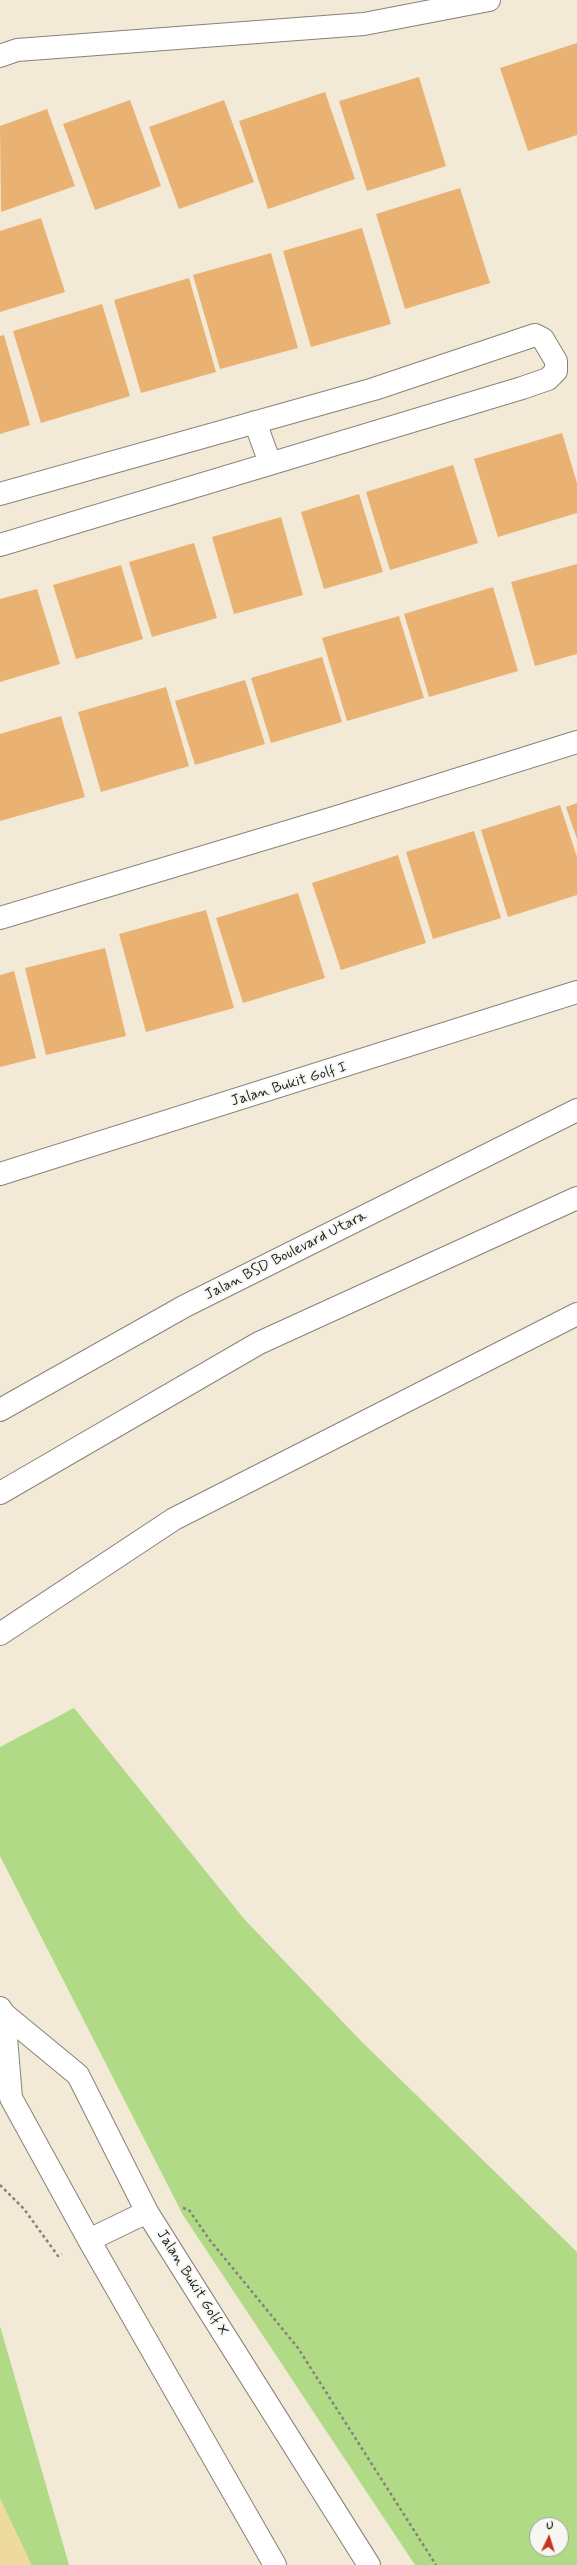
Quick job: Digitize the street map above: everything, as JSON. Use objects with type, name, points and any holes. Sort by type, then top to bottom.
[{"type":"street","points":[[0,56],[17,50],[364,24],[489,0]]},
{"type":"street","points":[[0,494],[374,389],[535,335],[543,339],[556,361],[556,371],[548,379],[0,545]]},
{"type":"street","points":[[255,422],[270,463]]},
{"type":"street","points":[[0,918],[337,817],[577,742]]},
{"type":"street","name":"Jalan Bukit Golf I","points":[[0,1174],[577,992]]},
{"type":"street","name":"Jalan BSD Boulevard Utara","points":[[0,1410],[185,1306],[577,1110]]},
{"type":"street","points":[[0,1493],[259,1343],[577,1198]]},
{"type":"street","points":[[0,1634],[174,1519],[577,1314]]},
{"type":"street","name":"Jalan Bukit Golf X","points":[[2,2011],[78,2075],[147,2212],[369,2565]]},
{"type":"street","name":"Jalan Bukit Golf X","points":[[2,2011],[11,2098],[89,2240],[275,2565]]},
{"type":"street","points":[[89,2240],[147,2212]]},
{"type":"path","points":[[0,2185],[24,2209],[58,2256],[89,2240]]},
{"type":"path","points":[[147,2212],[170,2204],[190,2210],[209,2239],[298,2348],[436,2565]]},
{"type":"green space","points":[[74,1708],[245,1920],[362,2042],[577,2252],[577,2565],[415,2565],[183,2215],[0,1856],[0,1747]]},
{"type":"green space","points":[[0,2326],[52,2506],[69,2565],[0,2565]]},
{"type":"sand","points":[[0,2498],[27,2555],[31,2565],[0,2565]]},
{"type":"building","points":[[577,43],[577,135],[528,151],[500,68]]},
{"type":"building","points":[[419,77],[446,166],[367,191],[339,101]]},
{"type":"building","points":[[325,92],[355,179],[268,209],[239,121]]},
{"type":"building","points":[[130,100],[161,186],[95,210],[63,124]]},
{"type":"building","points":[[224,100],[254,182],[179,209],[149,127]]},
{"type":"building","points":[[47,109],[75,186],[1,212],[0,126]]},
{"type":"building","points":[[460,188],[490,283],[405,309],[376,214]]},
{"type":"building","points":[[41,218],[65,292],[0,312],[0,231]]},
{"type":"building","points":[[362,228],[391,324],[311,347],[283,251]]},
{"type":"building","points":[[271,253],[298,348],[220,369],[193,275]]},
{"type":"building","points":[[189,278],[216,372],[141,393],[114,300]]},
{"type":"building","points":[[102,304],[130,396],[41,423],[13,331]]},
{"type":"building","points":[[4,335],[30,425],[0,434],[0,336]]},
{"type":"building","points":[[562,433],[577,483],[577,513],[498,537],[474,459]]},
{"type":"building","points":[[453,465],[478,543],[390,570],[366,492]]},
{"type":"building","points":[[359,494],[383,572],[324,589],[301,512]]},
{"type":"building","points":[[281,517],[303,595],[234,614],[212,537]]},
{"type":"building","points":[[194,543],[217,618],[152,637],[129,562]]},
{"type":"building","points":[[577,564],[577,654],[535,666],[511,582]]},
{"type":"building","points":[[121,565],[143,639],[76,659],[53,585]]},
{"type":"building","points":[[493,587],[518,671],[429,697],[404,614]]},
{"type":"building","points":[[37,589],[60,664],[0,682],[0,599]]},
{"type":"building","points":[[399,616],[424,698],[347,721],[322,638]]},
{"type":"building","points":[[322,657],[342,722],[271,743],[251,678]]},
{"type":"building","points":[[245,680],[265,744],[195,765],[175,701]]},
{"type":"building","points":[[166,687],[189,766],[101,792],[78,712]]},
{"type":"building","points":[[61,716],[85,797],[0,821],[0,734]]},
{"type":"building","points":[[577,803],[577,839],[566,807]]},
{"type":"building","points":[[560,805],[577,857],[577,895],[508,917],[481,830]]},
{"type":"building","points":[[474,831],[501,918],[433,939],[406,852]]},
{"type":"building","points":[[398,855],[426,943],[341,970],[312,883]]},
{"type":"building","points":[[298,893],[325,978],[243,1003],[216,918]]},
{"type":"building","points":[[206,910],[234,1008],[146,1032],[119,934]]},
{"type":"building","points":[[105,948],[126,1036],[46,1055],[25,968]]},
{"type":"building","points":[[14,971],[36,1058],[0,1067],[0,975]]}]
